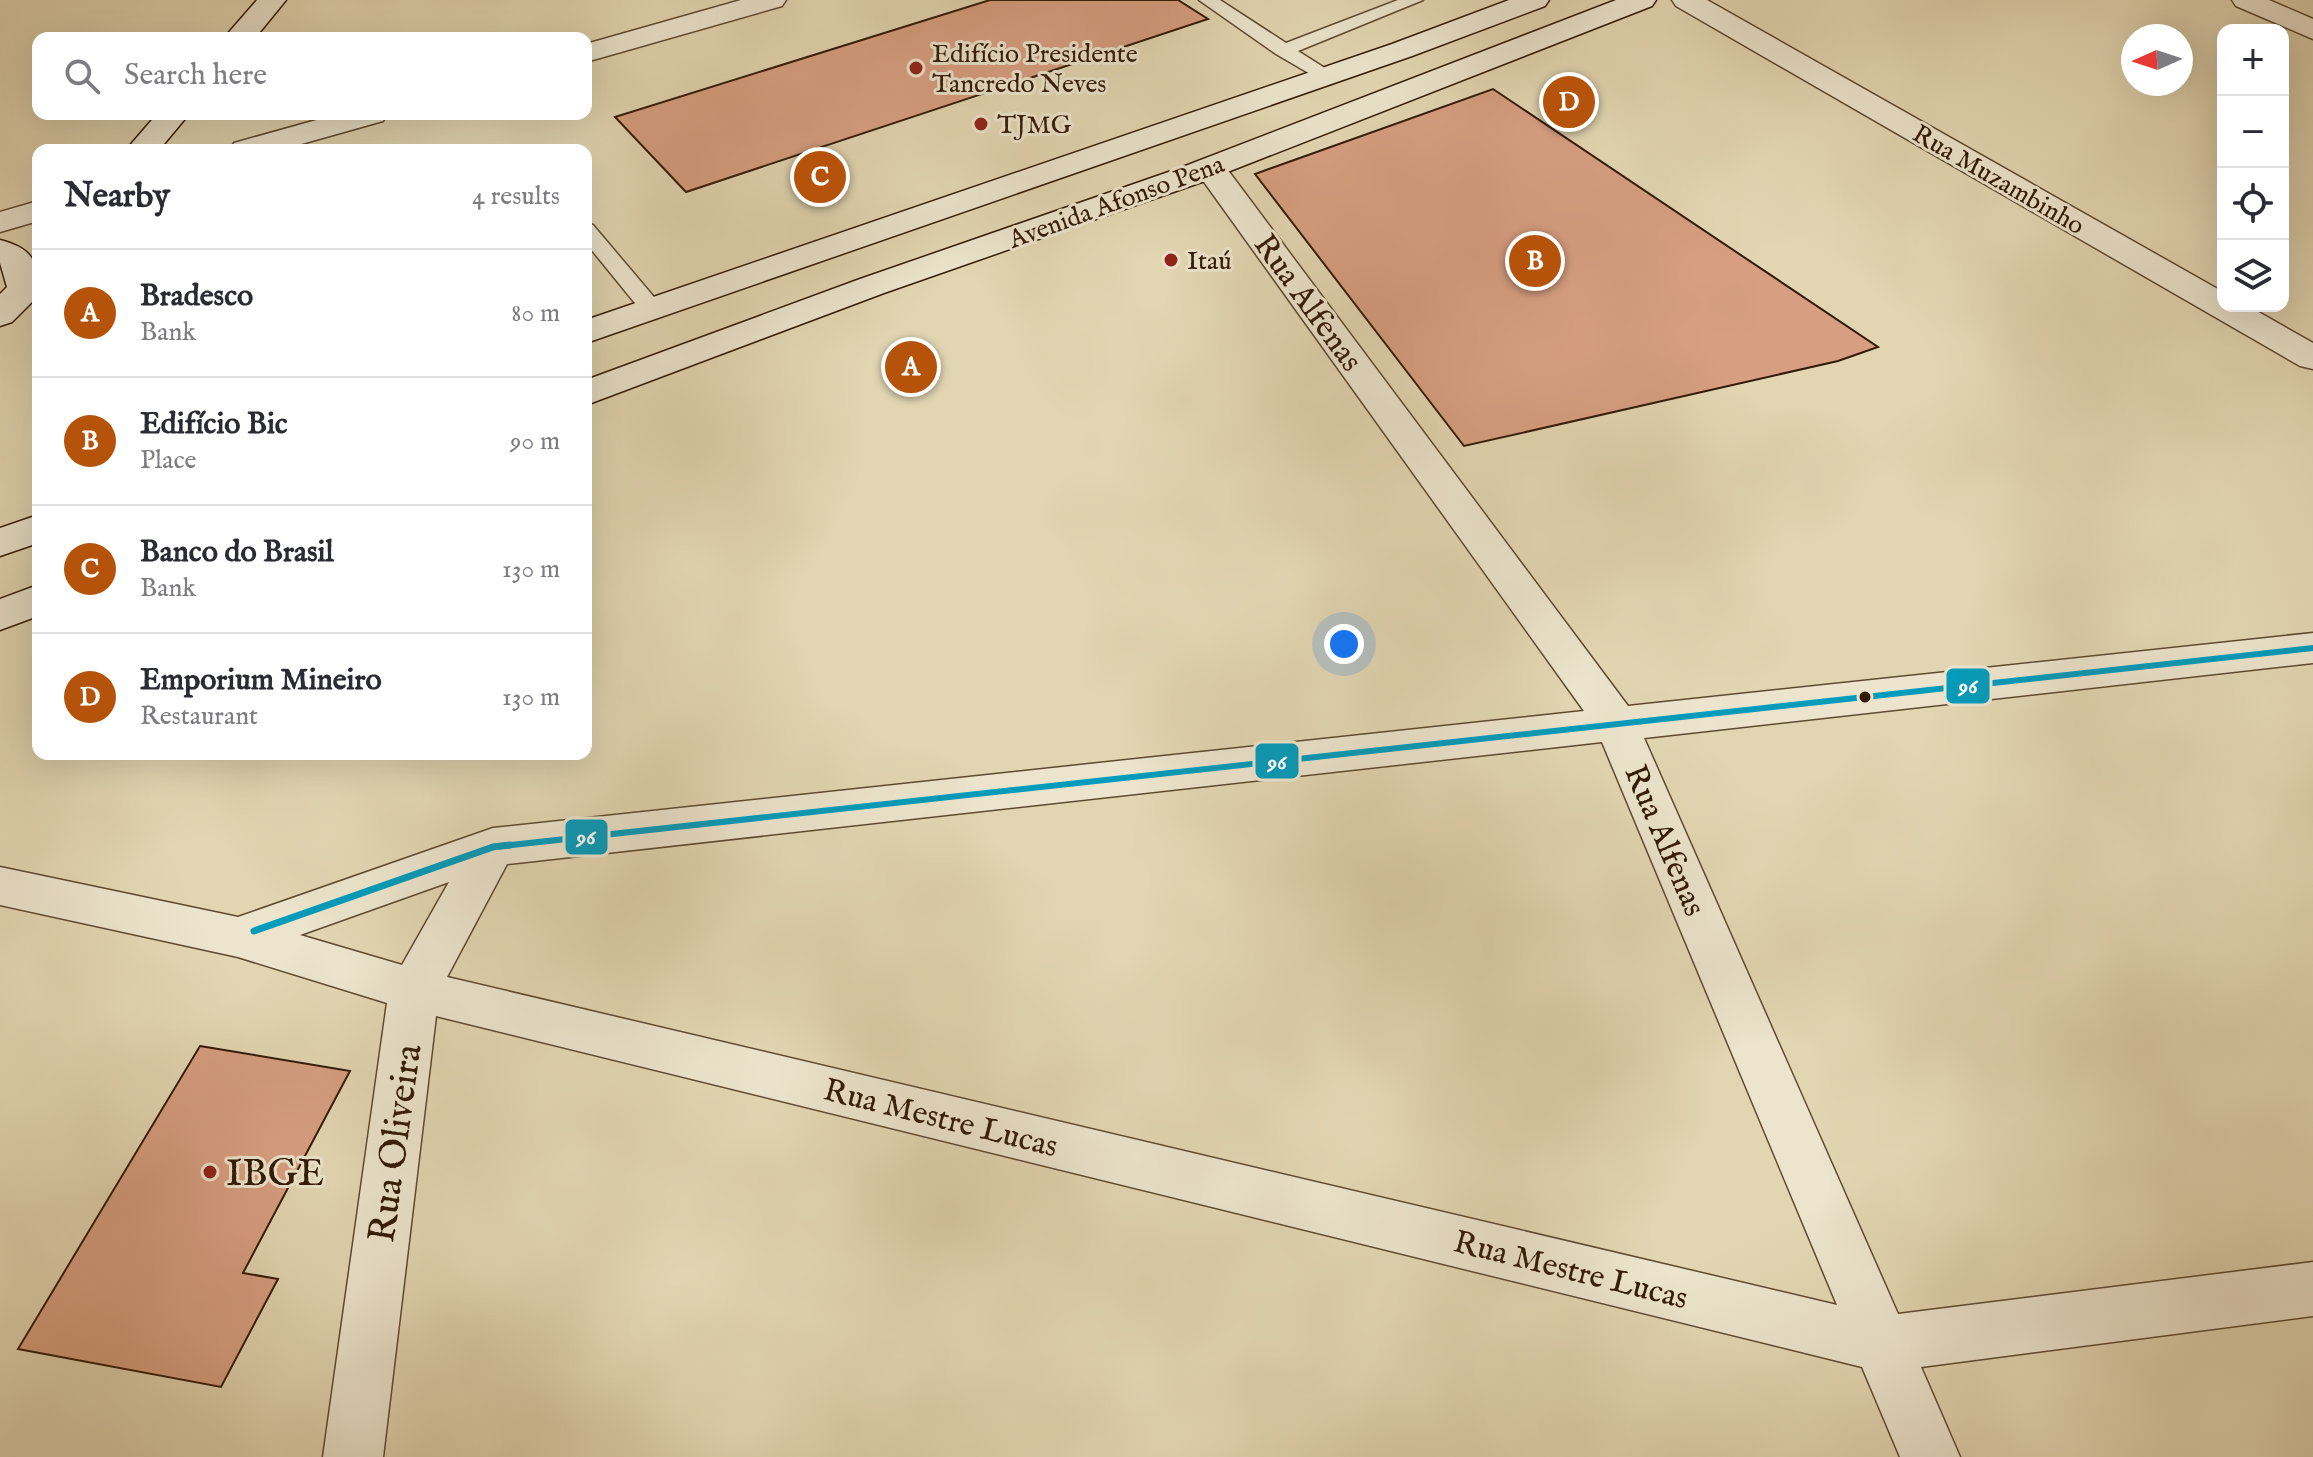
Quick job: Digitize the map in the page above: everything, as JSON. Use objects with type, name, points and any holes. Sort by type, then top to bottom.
[{"type":"street","points":[[244,32],[272,0]]},
{"type":"street","name":"Avenida Afonso Pena","points":[[592,330],[1535,0]]},
{"type":"street","name":"Avenida Afonso Pena","points":[[592,391],[725,340],[1210,168],[1642,0]]},
{"type":"street","name":"Rua Muzambinho","points":[[1686,0],[2313,358]]},
{"type":"street","points":[[2246,0],[2313,30]]},
{"type":"street","points":[[592,51],[765,1]]},
{"type":"street","points":[[147,144],[169,120]]},
{"type":"street","points":[[266,144],[351,120]]},
{"type":"street","name":"Rua Alfenas","points":[[1210,168],[1616,723],[1930,1457]]},
{"type":"street","points":[[0,222],[32,213]]},
{"type":"street","points":[[0,250],[19,260],[31,282],[0,315]]},
{"type":"street","points":[[692,293],[725,340]]},
{"type":"street","points":[[0,542],[32,531]]},
{"type":"street","points":[[0,615],[32,602]]},
{"type":"street","points":[[238,937],[493,847],[2313,648]]},
{"type":"street","name":"Rua Oliveira","points":[[353,1457],[414,990],[493,847]]},
{"type":"street","name":"Rua Mestre Lucas","points":[[0,886],[238,937],[414,990],[1884,1344]]},
{"type":"street","points":[[1884,1344],[2313,1289]]},
{"type":"lane","points":[[1214,4],[1240,0]]},
{"type":"lane","points":[[1283,50],[1414,0]]},
{"type":"lane","points":[[1214,4],[1324,76]]},
{"type":"lane","points":[[592,236],[651,308]]},
{"type":"building","name":"Edifício Presidente Tancredo Neves","points":[[990,0],[1178,0],[1208,19],[686,192],[615,117]]},
{"type":"building","points":[[1493,89],[1878,347],[1838,361],[1464,446],[1255,174]]},
{"type":"building","name":"IBGE","points":[[200,1046],[350,1071],[243,1273],[278,1279],[221,1387],[18,1349]]},
{"type":"transit line","name":"96","points":[[254,931],[493,847],[2313,648]]},
{"type":"place","name":"Edifício Presidente Tancredo Neves","points":[[916,68]]},
{"type":"place","name":"Emporium Mineiro","points":[[1569,102]]},
{"type":"place","name":"TJMG","points":[[981,124]]},
{"type":"place","name":"Banco do Brasil","points":[[820,177]]},
{"type":"place","name":"Itaú","points":[[1171,260]]},
{"type":"place","name":"Edifício Bic","points":[[1535,261]]},
{"type":"place","name":"Bradesco","points":[[911,367]]},
{"type":"place","name":"IBGE","points":[[210,1172]]}]
